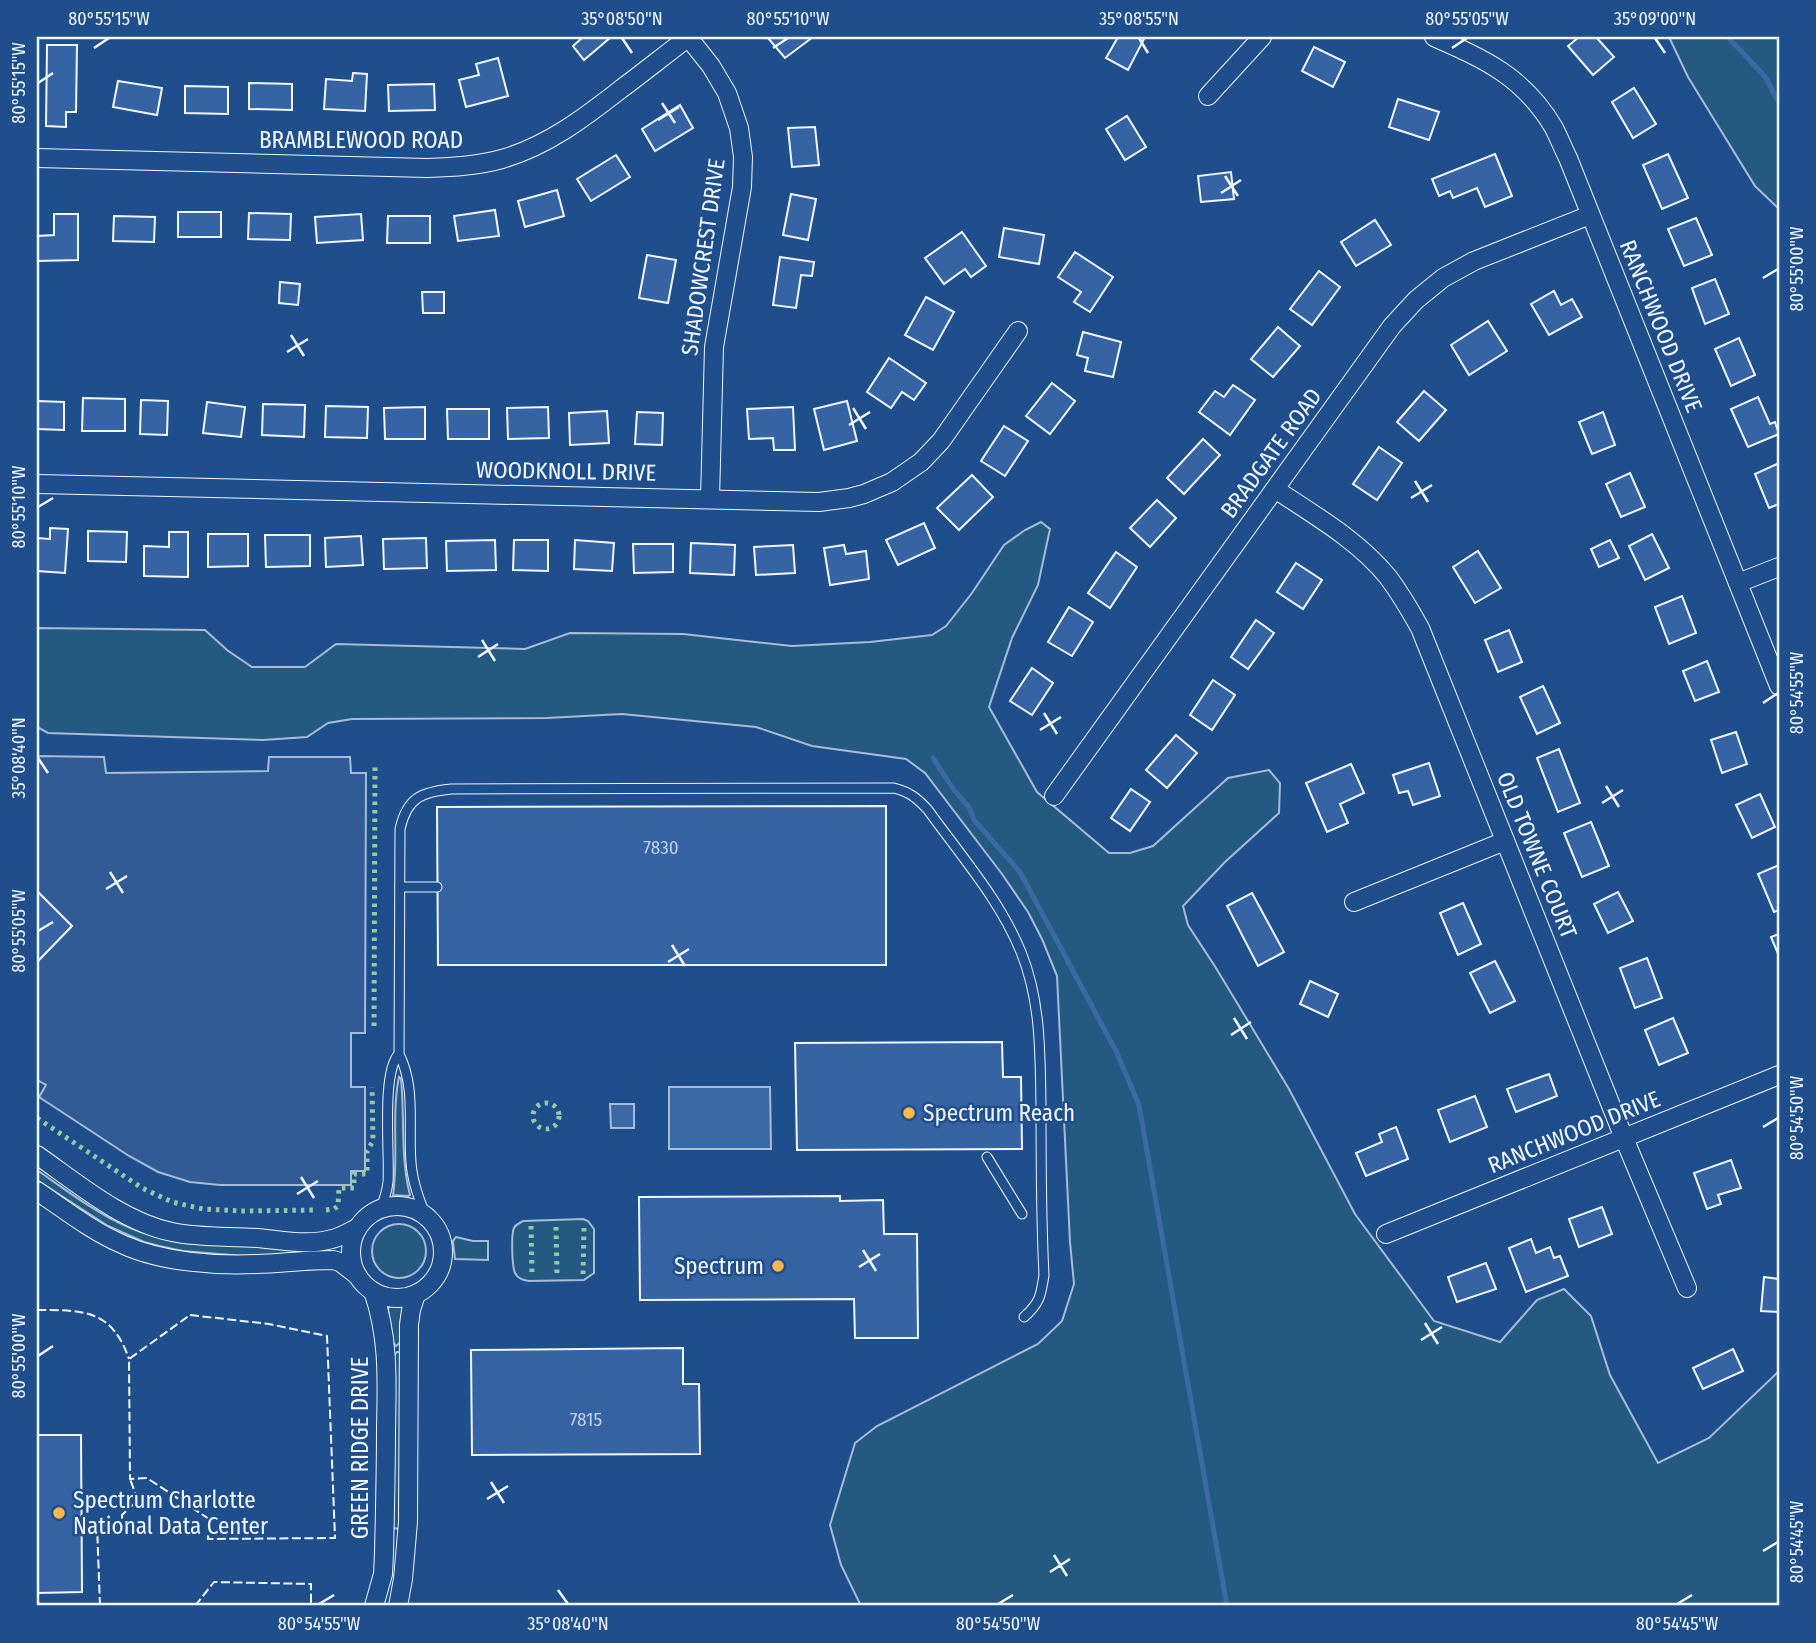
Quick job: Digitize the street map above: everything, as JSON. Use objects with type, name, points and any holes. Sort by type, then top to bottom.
[{"type":"street","name":"BRAMBLEWOOD ROAD","points":[[37,158],[427,169],[465,167],[519,153],[570,128],[688,37]]},
{"type":"street","name":"SHADOWCREST DRIVE","points":[[688,37],[711,66],[727,93],[739,128],[743,157],[742,187],[714,347],[710,499]]},
{"type":"street","points":[[1208,96],[1262,37]]},
{"type":"street","name":"RANCHWOOD DRIVE","points":[[1434,37],[1505,72],[1532,97],[1555,129],[1779,686]]},
{"type":"street","name":"BRADGATE ROAD","points":[[1054,796],[1392,326],[1416,300],[1443,278],[1474,261],[1590,215]]},
{"type":"street","name":"WOODKNOLL DRIVE","points":[[37,484],[819,502],[849,498],[892,482],[920,463],[941,441],[1017,331]]},
{"type":"street","name":"OLD TOWNE COURT","points":[[1275,489],[1363,552],[1386,575],[1406,602],[1420,628],[1624,1138],[1687,1288]]},
{"type":"street","points":[[1738,583],[1779,567]]},
{"type":"street","points":[[1354,902],[1505,841]]},
{"type":"street","name":"RANCHWOOD DRIVE","points":[[1387,1234],[1779,1075]]},
{"type":"street","points":[[37,1155],[119,1211],[169,1231],[196,1236],[321,1242],[357,1228]]},
{"type":"street","points":[[37,1191],[97,1231],[148,1254],[184,1261],[224,1264],[333,1260],[357,1275],[373,1291],[394,1298],[416,1294],[426,1289],[439,1271],[443,1261],[443,1248],[434,1223],[425,1214],[401,1205],[381,1208],[365,1218],[352,1240],[351,1253],[357,1275]]},
{"type":"street","name":"GREEN RIDGE DRIVE","points":[[373,1291],[384,1332],[386,1392],[383,1574],[374,1606]]},
{"type":"street","name":"GREEN RIDGE DRIVE","points":[[398,1606],[408,1522],[409,1325],[416,1294]]},
{"type":"lane","points":[[425,1214],[413,1179],[410,1094],[399,1054],[400,829],[403,817],[412,803],[422,794],[451,789],[894,788],[916,797],[928,810],[997,905],[1022,954],[1033,991],[1040,1038],[1044,1275],[1038,1303],[1024,1317]]},
{"type":"lane","points":[[400,887],[438,887]]},
{"type":"lane","points":[[381,1208],[389,1174],[387,1143],[390,1075],[399,1054]]},
{"type":"lane","points":[[987,1157],[1021,1214]]},
{"type":"shaded area","points":[[1669,37],[1779,37],[1779,209],[1755,186],[1688,77]]},
{"type":"shaded area","points":[[1041,522],[1050,529],[1038,585],[1012,638],[989,707],[1037,792],[1109,853],[1130,853],[1153,846],[1228,778],[1269,770],[1280,783],[1279,813],[1225,862],[1183,906],[1188,925],[1289,1089],[1355,1214],[1434,1321],[1500,1342],[1537,1300],[1564,1289],[1591,1316],[1610,1375],[1658,1463],[1709,1438],[1779,1371],[1779,1606],[861,1606],[841,1565],[830,1525],[855,1443],[877,1426],[1038,1344],[1062,1321],[1074,1284],[1057,976],[1028,912],[925,773],[906,759],[812,746],[756,727],[622,714],[547,718],[352,719],[328,723],[307,737],[263,740],[48,733],[37,727],[37,628],[205,630],[227,650],[252,667],[305,667],[336,644],[525,649],[570,633],[683,634],[792,646],[870,642],[932,635],[946,626],[1004,545]]},
{"type":"shaded area","points":[[37,756],[104,757],[106,773],[268,771],[269,757],[350,757],[351,773],[366,773],[365,1033],[351,1033],[351,1087],[365,1087],[365,1171],[351,1171],[351,1185],[220,1185],[190,1182],[158,1172],[129,1156],[39,1097],[46,1085],[37,1080],[37,962],[72,926],[37,891]]},
{"type":"shaded area","points":[[399,1077],[405,1166],[410,1195],[408,1196],[393,1195]]},
{"type":"shaded area","points":[[669,1087],[770,1087],[771,1149],[669,1149]]},
{"type":"shaded area","points":[[610,1104],[634,1104],[634,1128],[611,1128]]},
{"type":"shaded area","points":[[37,1170],[104,1215],[145,1233],[196,1243],[272,1246],[315,1252],[255,1257],[183,1251],[144,1242],[108,1226],[37,1180]]},
{"type":"shaded area","points":[[583,1219],[594,1229],[594,1273],[584,1280],[529,1281],[516,1275],[512,1243],[513,1231],[517,1225],[523,1221]]},
{"type":"shaded area","points":[[399,1224],[418,1232],[426,1251],[418,1270],[399,1278],[380,1270],[372,1251],[380,1232]]},
{"type":"shaded area","points":[[456,1237],[488,1241],[488,1260],[455,1259],[453,1241]]},
{"type":"shaded area","points":[[390,1306],[401,1306],[403,1309],[401,1342],[396,1346],[388,1309]]},
{"type":"shaded area","points":[[397,1352],[402,1356],[399,1529],[393,1528],[393,1357]]},
{"type":"building","points":[[583,37],[611,37],[584,60],[573,46]]},
{"type":"building","points":[[813,37],[785,58],[768,38]]},
{"type":"building","points":[[1118,37],[1144,39],[1128,70],[1106,58]]},
{"type":"building","points":[[1579,37],[1596,37],[1614,57],[1593,75],[1568,46]]},
{"type":"building","points":[[47,45],[77,45],[76,112],[66,112],[66,127],[46,126]]},
{"type":"building","points":[[1314,47],[1345,62],[1333,87],[1302,71]]},
{"type":"building","points":[[498,58],[508,96],[466,107],[459,80],[479,75],[476,64]]},
{"type":"building","points":[[353,73],[367,74],[365,111],[324,109],[326,79],[352,81]]},
{"type":"building","points":[[118,81],[162,88],[157,115],[113,107]]},
{"type":"building","points":[[249,83],[292,84],[292,110],[249,109]]},
{"type":"building","points":[[434,84],[435,110],[389,111],[388,85]]},
{"type":"building","points":[[185,86],[228,87],[228,114],[185,113]]},
{"type":"building","points":[[1634,88],[1656,124],[1633,138],[1612,102]]},
{"type":"building","points":[[1398,99],[1439,112],[1429,140],[1389,127]]},
{"type":"building","points":[[680,105],[693,128],[655,151],[642,129]]},
{"type":"building","points":[[1127,116],[1146,147],[1125,160],[1106,129]]},
{"type":"building","points":[[815,127],[819,165],[792,167],[788,128]]},
{"type":"building","points":[[1495,154],[1512,196],[1485,207],[1477,188],[1453,198],[1450,191],[1439,196],[1432,179]]},
{"type":"building","points":[[1668,154],[1688,198],[1662,209],[1643,165]]},
{"type":"building","points":[[616,155],[630,177],[591,201],[577,179]]},
{"type":"building","points":[[1231,172],[1234,199],[1201,202],[1198,176]]},
{"type":"building","points":[[557,190],[564,216],[525,227],[518,201]]},
{"type":"building","points":[[791,194],[816,199],[808,240],[783,235]]},
{"type":"building","points":[[495,210],[499,236],[458,241],[454,216]]},
{"type":"building","points":[[178,212],[221,212],[221,237],[178,237]]},
{"type":"building","points":[[249,213],[291,214],[290,240],[248,239]]},
{"type":"building","points":[[54,214],[78,214],[78,260],[37,261],[37,236],[54,235]]},
{"type":"building","points":[[361,214],[363,240],[317,243],[315,217]]},
{"type":"building","points":[[114,216],[155,217],[154,242],[113,241]]},
{"type":"building","points":[[388,216],[430,216],[430,243],[387,243]]},
{"type":"building","points":[[1696,218],[1712,255],[1684,266],[1668,229]]},
{"type":"building","points":[[1375,220],[1391,245],[1356,266],[1341,242]]},
{"type":"building","points":[[1004,228],[1044,235],[1039,264],[999,257]]},
{"type":"building","points":[[962,232],[986,266],[971,277],[965,269],[944,284],[925,258]]},
{"type":"building","points":[[1075,252],[1113,277],[1090,312],[1074,302],[1081,292],[1058,277]]},
{"type":"building","points":[[647,255],[676,260],[668,303],[639,298]]},
{"type":"building","points":[[780,257],[814,262],[812,276],[801,275],[796,308],[773,305]]},
{"type":"building","points":[[1319,271],[1340,287],[1312,325],[1290,309]]},
{"type":"building","points":[[1715,279],[1729,314],[1705,324],[1692,288]]},
{"type":"building","points":[[280,282],[300,284],[298,305],[279,303]]},
{"type":"building","points":[[1554,291],[1561,305],[1572,299],[1582,317],[1549,335],[1531,304]]},
{"type":"building","points":[[422,292],[444,292],[444,313],[423,313]]},
{"type":"building","points":[[926,297],[954,312],[933,350],[905,335]]},
{"type":"building","points":[[1488,321],[1507,351],[1469,375],[1451,345]]},
{"type":"building","points":[[1278,327],[1300,346],[1273,377],[1251,359]]},
{"type":"building","points":[[1083,332],[1121,342],[1113,377],[1085,371],[1088,358],[1077,355]]},
{"type":"building","points":[[1739,338],[1755,375],[1731,386],[1715,349]]},
{"type":"building","points":[[889,358],[926,383],[914,400],[902,392],[891,408],[867,392]]},
{"type":"building","points":[[1052,383],[1075,401],[1050,434],[1026,416]]},
{"type":"building","points":[[1233,385],[1255,400],[1230,435],[1199,412],[1215,391],[1224,397]]},
{"type":"building","points":[[1424,391],[1446,410],[1419,441],[1397,422]]},
{"type":"building","points":[[1758,397],[1770,424],[1775,422],[1779,434],[1748,447],[1731,409]]},
{"type":"building","points":[[83,398],[125,399],[125,431],[82,431]]},
{"type":"building","points":[[141,400],[168,401],[167,435],[140,434]]},
{"type":"building","points":[[37,401],[64,402],[64,430],[37,429]]},
{"type":"building","points":[[847,401],[857,441],[824,450],[814,409]]},
{"type":"building","points":[[207,402],[245,407],[241,437],[203,433]]},
{"type":"building","points":[[263,404],[305,405],[304,437],[262,435]]},
{"type":"building","points":[[326,406],[368,407],[367,438],[325,437]]},
{"type":"building","points":[[425,407],[425,439],[385,439],[384,408]]},
{"type":"building","points":[[548,407],[549,438],[508,439],[507,408]]},
{"type":"building","points":[[793,407],[795,450],[774,450],[773,438],[749,439],[747,409]]},
{"type":"building","points":[[447,409],[489,409],[489,439],[448,439]]},
{"type":"building","points":[[607,411],[609,443],[570,445],[569,413]]},
{"type":"building","points":[[637,412],[663,413],[662,445],[635,444]]},
{"type":"building","points":[[1603,412],[1615,445],[1592,454],[1579,422]]},
{"type":"building","points":[[1004,426],[1028,441],[1005,476],[981,461]]},
{"type":"building","points":[[1203,439],[1220,455],[1184,494],[1167,478]]},
{"type":"building","points":[[1379,447],[1402,463],[1377,500],[1353,484]]},
{"type":"building","points":[[1779,463],[1779,504],[1769,508],[1755,474]]},
{"type":"building","points":[[1630,473],[1645,507],[1621,517],[1606,484]]},
{"type":"building","points":[[972,475],[993,497],[959,530],[937,508]]},
{"type":"building","points":[[1157,500],[1176,518],[1150,547],[1130,528]]},
{"type":"building","points":[[924,523],[935,548],[898,565],[886,540]]},
{"type":"building","points":[[50,528],[68,529],[65,573],[37,571],[37,538],[50,539]]},
{"type":"building","points":[[88,531],[127,532],[126,562],[88,561]]},
{"type":"building","points":[[169,532],[188,532],[188,577],[144,576],[144,546],[169,547]]},
{"type":"building","points":[[208,534],[248,534],[248,566],[208,567]]},
{"type":"building","points":[[1652,534],[1669,568],[1645,580],[1629,546]]},
{"type":"building","points":[[265,535],[310,535],[310,566],[266,567]]},
{"type":"building","points":[[361,536],[363,565],[326,567],[325,538]]},
{"type":"building","points":[[426,538],[427,568],[384,569],[383,539]]},
{"type":"building","points":[[495,540],[496,570],[447,571],[446,541]]},
{"type":"building","points":[[514,540],[548,540],[548,571],[513,570]]},
{"type":"building","points":[[575,540],[614,543],[612,571],[574,569]]},
{"type":"building","points":[[1610,540],[1619,558],[1599,567],[1591,549]]},
{"type":"building","points":[[691,543],[735,545],[734,575],[690,573]]},
{"type":"building","points":[[633,544],[673,544],[673,572],[634,573]]},
{"type":"building","points":[[793,545],[795,573],[756,575],[754,547]]},
{"type":"building","points":[[844,545],[846,554],[866,551],[869,579],[830,585],[824,548]]},
{"type":"building","points":[[1478,551],[1501,588],[1475,603],[1453,567]]},
{"type":"building","points":[[1116,552],[1137,567],[1110,608],[1088,593]]},
{"type":"building","points":[[1296,563],[1322,580],[1303,609],[1277,592]]},
{"type":"building","points":[[1682,596],[1696,633],[1669,644],[1655,607]]},
{"type":"building","points":[[1069,607],[1093,622],[1072,656],[1048,642]]},
{"type":"building","points":[[1256,620],[1274,633],[1248,669],[1231,657]]},
{"type":"building","points":[[1509,630],[1522,662],[1498,672],[1485,640]]},
{"type":"building","points":[[1707,661],[1719,692],[1695,701],[1683,671]]},
{"type":"building","points":[[1032,668],[1053,683],[1032,715],[1010,701]]},
{"type":"building","points":[[1213,680],[1235,695],[1212,730],[1190,715]]},
{"type":"building","points":[[1543,686],[1560,723],[1537,734],[1520,697]]},
{"type":"building","points":[[1736,732],[1747,764],[1722,773],[1711,740]]},
{"type":"building","points":[[1176,735],[1197,753],[1167,788],[1146,770]]},
{"type":"building","points":[[1559,749],[1580,803],[1558,812],[1537,758]]},
{"type":"building","points":[[1429,763],[1440,796],[1413,805],[1408,791],[1399,793],[1393,775]]},
{"type":"building","points":[[1351,764],[1364,793],[1340,804],[1348,823],[1327,832],[1306,783]]},
{"type":"building","points":[[1131,789],[1150,802],[1130,831],[1111,818]]},
{"type":"building","points":[[1760,794],[1775,827],[1752,838],[1736,805]]},
{"type":"building","points":[[886,806],[886,965],[438,965],[437,807]]},
{"type":"building","points":[[1591,822],[1609,866],[1582,877],[1564,833]]},
{"type":"building","points":[[1779,865],[1779,910],[1774,912],[1758,874]]},
{"type":"building","points":[[37,891],[72,926],[37,962]]},
{"type":"building","points":[[1618,892],[1633,921],[1608,933],[1594,904]]},
{"type":"building","points":[[1252,893],[1284,952],[1258,966],[1227,906]]},
{"type":"building","points":[[1463,903],[1481,944],[1458,955],[1440,913]]},
{"type":"building","points":[[1779,934],[1779,956],[1771,937]]},
{"type":"building","points":[[1647,958],[1662,998],[1635,1008],[1620,968]]},
{"type":"building","points":[[1495,961],[1515,1001],[1490,1013],[1470,973]]},
{"type":"building","points":[[1310,981],[1338,994],[1328,1017],[1300,1004]]},
{"type":"building","points":[[1673,1018],[1688,1053],[1659,1065],[1645,1030]]},
{"type":"building","name":"Spectrum Reach","points":[[1002,1042],[1003,1077],[1021,1077],[1022,1149],[797,1150],[795,1043]]},
{"type":"building","points":[[1549,1074],[1557,1096],[1516,1112],[1507,1089]]},
{"type":"building","points":[[1475,1096],[1487,1127],[1450,1142],[1438,1110]]},
{"type":"building","points":[[1396,1127],[1408,1159],[1366,1176],[1356,1153],[1382,1142],[1379,1134]]},
{"type":"building","points":[[1731,1160],[1741,1188],[1718,1195],[1721,1204],[1707,1209],[1694,1173]]},
{"type":"building","name":"Spectrum","points":[[840,1196],[840,1201],[883,1200],[884,1234],[917,1234],[918,1338],[855,1338],[854,1299],[640,1300],[639,1197]]},
{"type":"building","points":[[1602,1207],[1612,1234],[1579,1247],[1569,1219]]},
{"type":"building","points":[[1531,1239],[1536,1253],[1550,1247],[1554,1258],[1560,1256],[1568,1276],[1526,1292],[1509,1248]]},
{"type":"building","points":[[1486,1263],[1496,1289],[1457,1302],[1448,1277]]},
{"type":"building","points":[[1764,1277],[1779,1279],[1779,1312],[1761,1311]]},
{"type":"building","points":[[683,1348],[683,1384],[699,1384],[700,1454],[472,1455],[471,1350]]},
{"type":"building","points":[[1733,1349],[1743,1371],[1703,1389],[1693,1368]]},
{"type":"building","name":"Spectrum Charlotte National Data Center","points":[[37,1435],[81,1435],[82,1592],[37,1593]]},
{"type":"waterway","points":[[1728,37],[1766,78],[1779,103]]},
{"type":"waterway","points":[[933,758],[969,807],[974,820],[1020,872],[1117,1053],[1139,1105],[1227,1606]]},
{"type":"hedge","points":[[374,1026],[375,767]]},
{"type":"hedge","points":[[326,1210],[338,1206],[339,1188],[354,1188],[354,1174],[367,1174],[367,1151],[373,1141],[372,1087]]},
{"type":"hedge","points":[[546,1103],[555,1107],[559,1116],[555,1125],[546,1129],[537,1125],[533,1116],[537,1107],[546,1103]]},
{"type":"hedge","points":[[37,1118],[142,1188],[172,1202],[203,1209],[316,1210]]},
{"type":"hedge","points":[[531,1226],[532,1274]]},
{"type":"hedge","points":[[583,1274],[584,1226]]},
{"type":"hedge","points":[[556,1227],[557,1274]]},
{"type":"fence","points":[[37,1310],[81,1312],[93,1316],[114,1330],[129,1359]]},
{"type":"fence","points":[[190,1315],[269,1324],[327,1336],[335,1538],[208,1539],[209,1519],[147,1478],[130,1479],[129,1359],[190,1315]]},
{"type":"fence","points":[[100,1606],[97,1525],[122,1525],[122,1515],[138,1500],[130,1479]]},
{"type":"fence","points":[[195,1606],[214,1582],[311,1584],[311,1606]]},
{"type":"place","name":"Spectrum Reach","points":[[909,1113]]},
{"type":"place","name":"Spectrum","points":[[778,1266]]},
{"type":"place","name":"Spectrum Charlotte National Data Center","points":[[59,1513]]}]
